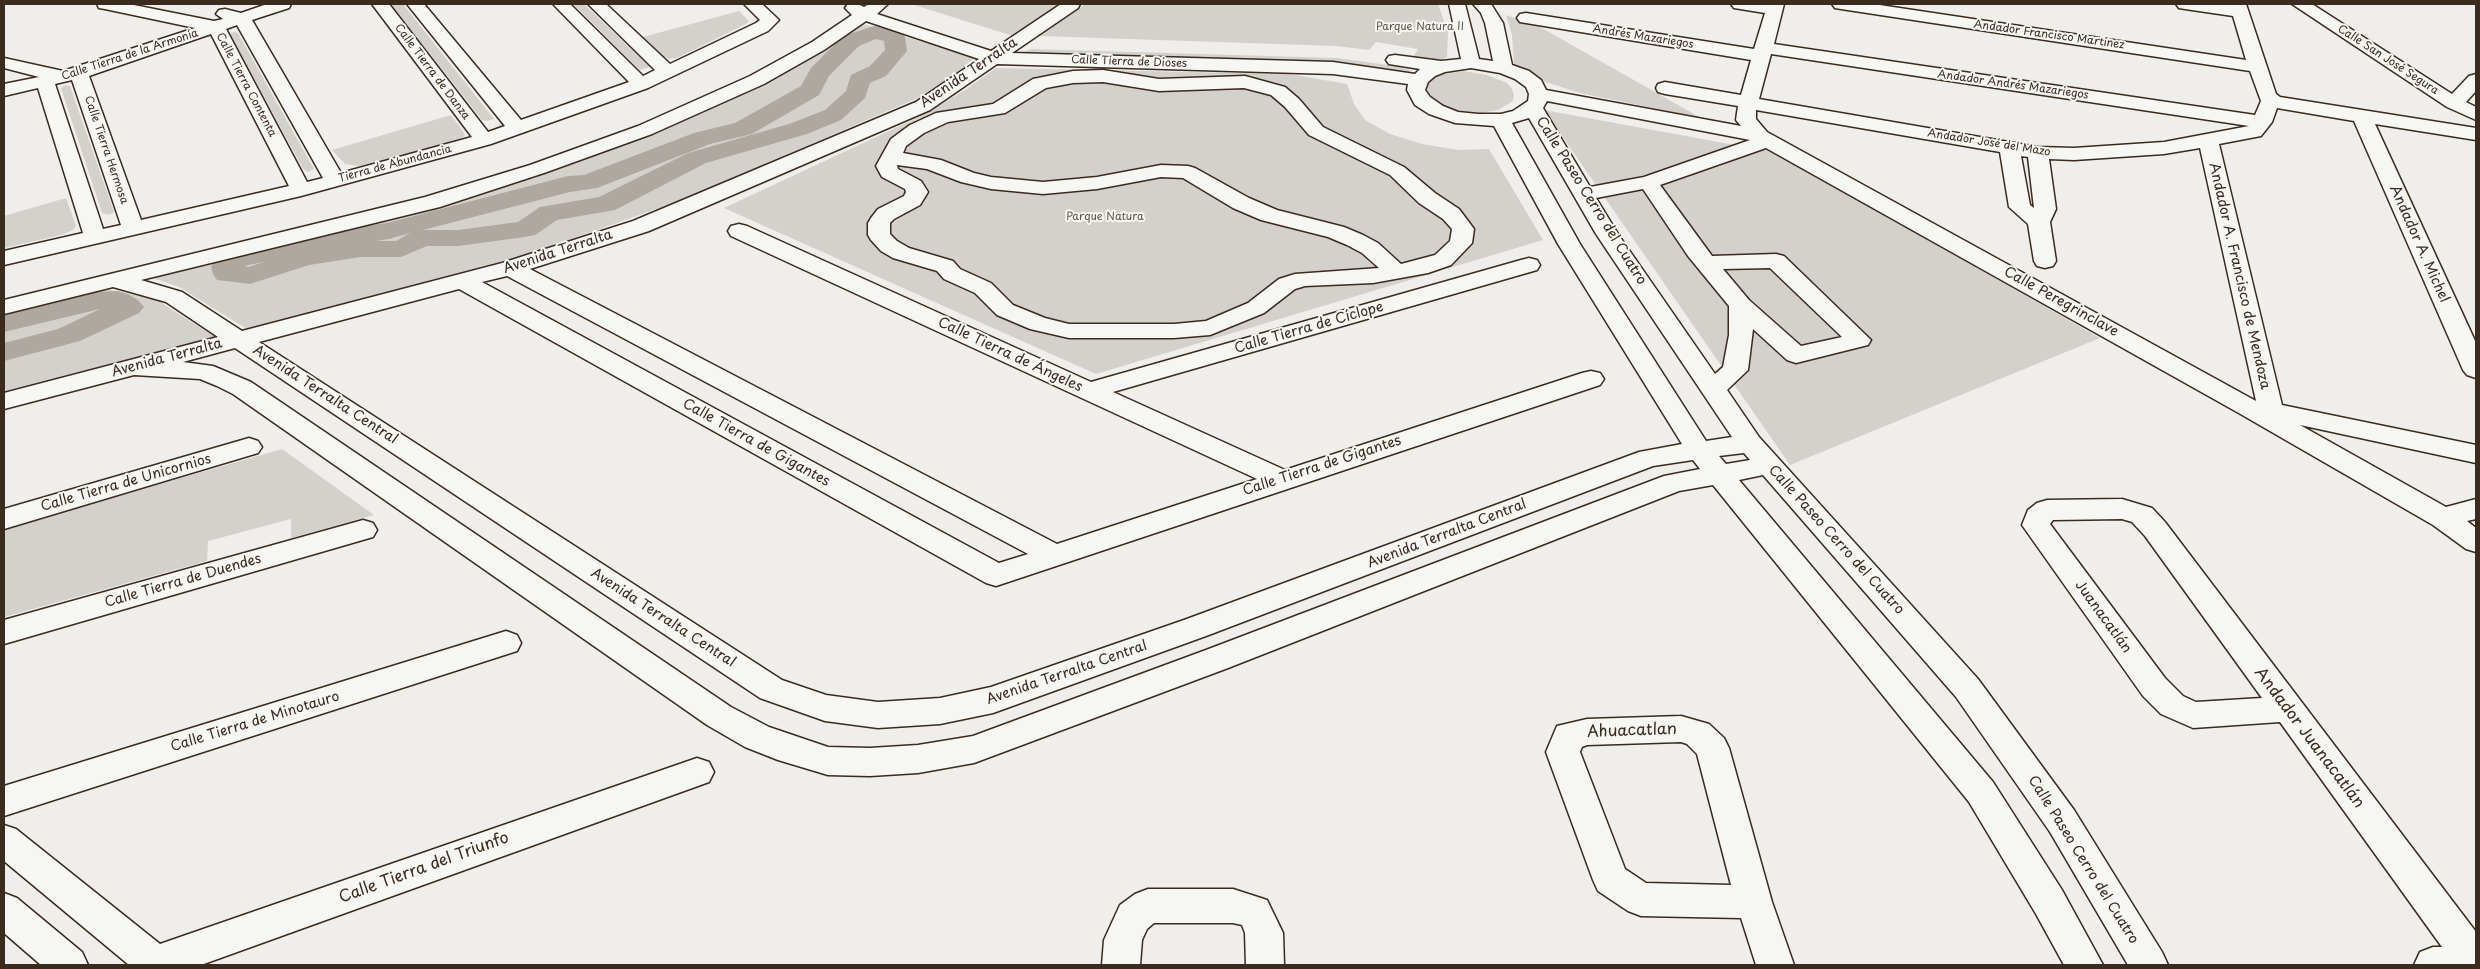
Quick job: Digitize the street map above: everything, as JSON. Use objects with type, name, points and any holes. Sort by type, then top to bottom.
[{"type":"street","name":"Calle Tierra Contenta","points":[[105,4],[216,26],[301,190]]},
{"type":"street","name":"Calle Tierra Contenta","points":[[174,4],[242,18]]},
{"type":"street","name":"Calle Tierra de la Armonía","points":[[4,90],[72,75],[283,4]]},
{"type":"street","name":"Calle Tierra de Danza","points":[[380,4],[484,140]]},
{"type":"street","points":[[415,4],[517,128]]},
{"type":"street","points":[[561,4],[642,84]]},
{"type":"street","points":[[596,4],[667,71]]},
{"type":"street","name":"Tierra de Abundancia","points":[[4,258],[301,190],[484,140],[642,84],[762,27],[770,20],[752,4]]},
{"type":"street","name":"Avenida Terralta","points":[[1013,44],[1072,4]]},
{"type":"street","points":[[1457,4],[1471,63]]},
{"type":"street","points":[[1482,4],[1490,11],[1504,68]]},
{"type":"street","points":[[1740,4],[1775,6]]},
{"type":"street","name":"Andador Francisco Martínez","points":[[1841,4],[2258,67]]},
{"type":"street","name":"Calle San José Segura","points":[[2301,4],[2454,103],[2476,114]]},
{"type":"street","points":[[2193,5],[2239,8],[2267,97],[2273,100],[2286,105],[2476,134]]},
{"type":"street","name":"Calle Peregrinclave","points":[[1775,6],[1748,102],[1746,120],[1765,138],[2258,408],[2443,518],[2476,542]]},
{"type":"street","points":[[4,308],[432,202],[537,169],[645,130],[757,80],[818,46],[876,7]]},
{"type":"street","name":"Calle Tierra de Dioses","points":[[876,7],[994,48],[1333,68],[1419,80]]},
{"type":"street","points":[[242,18],[335,181]]},
{"type":"street","name":"Andrés Mazariegos","points":[[1526,18],[1762,52]]},
{"type":"street","name":"Calle Tierra de Dioses","points":[[994,48],[1013,44],[1338,53],[1442,67]]},
{"type":"street","name":"Avenida Terralta","points":[[4,401],[510,268],[641,226],[923,106],[994,48]]},
{"type":"street","name":"Andador Andrés Mazariegos","points":[[1762,52],[2262,122]]},
{"type":"street","points":[[4,63],[72,75]]},
{"type":"street","name":"Calle Paseo Cerro del Cuatro","points":[[1442,67],[1471,63],[1504,68],[1522,75],[1534,84],[1536,101],[1584,194],[1608,234],[1750,444],[1967,688],[2062,821],[2149,965]]},
{"type":"street","points":[[1442,67],[1428,72],[1419,80],[1416,90],[1422,101],[1436,110],[1455,117],[1501,120],[1520,115],[1536,101],[1765,138]]},
{"type":"street","name":"Calle Tierra Hermosa","points":[[72,75],[133,228]]},
{"type":"street","points":[[1073,76],[1103,76],[1159,85],[1245,82],[1278,91],[1292,103],[1316,131],[1397,171],[1427,198],[1458,221],[1464,237],[1456,249],[1443,260],[1397,273],[1303,279],[1286,284],[1256,308],[1210,328],[1174,331],[1055,330],[1005,310],[983,288],[952,274],[945,266],[901,253],[889,246],[879,235],[878,223],[886,214],[912,200],[917,192],[914,186],[889,173],[886,166],[889,158],[898,143],[942,116],[998,108],[1040,83],[1052,80],[1073,76]]},
{"type":"street","points":[[2454,103],[2476,80]]},
{"type":"street","points":[[45,81],[95,236]]},
{"type":"street","name":"Andador José del Mazo","points":[[1665,88],[2038,154],[2074,154],[2164,148],[2254,132],[2262,122]]},
{"type":"street","points":[[2262,122],[2268,105],[2273,100]]},
{"type":"street","name":"Andador A. Michel","points":[[2362,116],[2476,370]]},
{"type":"street","points":[[1501,120],[1569,244],[1699,450],[1981,792],[2049,902],[2084,965]]},
{"type":"street","points":[[1584,194],[1648,182],[1765,138]]},
{"type":"street","name":"Andador A. Francisco de Mendoza","points":[[2208,140],[2258,408]]},
{"type":"street","points":[[2009,148],[2020,207],[2039,222]]},
{"type":"street","points":[[2038,154],[2045,209],[2039,222],[2045,261]]},
{"type":"street","points":[[889,158],[917,160],[968,178],[1043,188],[1096,184],[1161,171],[1188,172],[1242,203],[1269,215],[1336,232],[1355,240],[1370,248],[1397,273]]},
{"type":"street","points":[[1648,182],[1706,263],[1741,305],[1796,355],[1859,340],[1776,261],[1706,263]]},
{"type":"street","name":"Calle Tierra de Ángeles","points":[[740,230],[1281,480]]},
{"type":"street","points":[[1569,244],[1608,234]]},
{"type":"street","name":"Calle Tierra de Cíclope","points":[[1089,391],[1529,265]]},
{"type":"street","points":[[510,268],[1054,556]]},
{"type":"street","name":"Avenida Terralta Central","points":[[114,280],[174,297],[771,689],[802,702],[825,708],[878,715],[940,712],[993,700],[1195,628],[1649,458],[1750,444]]},
{"type":"street","name":"Calle Tierra de Gigantes","points":[[462,280],[996,575],[1591,379]]},
{"type":"street","points":[[1713,390],[1736,370],[1741,335],[1741,305]]},
{"type":"street","points":[[132,367],[204,372],[242,388],[719,716],[757,737],[790,750],[828,761],[870,762],[918,759],[974,749],[1217,659],[1674,483],[1769,465]]},
{"type":"street","points":[[2258,408],[2476,454]]},
{"type":"street","name":"Calle Tierra de Unicornios","points":[[4,519],[249,447]]},
{"type":"street","name":"Juanacatlán","points":[[2142,515],[2122,508],[2047,510],[2038,517],[2036,525],[2154,687],[2172,705],[2193,715],[2287,709]]},
{"type":"street","points":[[2443,518],[2476,509]]},
{"type":"street","name":"Andador Juanacatlán","points":[[2142,515],[2155,529],[2476,962]]},
{"type":"street","name":"Calle Tierra de Duendes","points":[[4,632],[363,530]]},
{"type":"street","points":[[1195,628],[1217,659]]},
{"type":"street","name":"Calle Tierra de Minotauro","points":[[4,800],[506,643]]},
{"type":"street","name":"Ahuacatlan","points":[[1754,902],[1641,899],[1611,880],[1601,859],[1564,752],[1569,736],[1587,732],[1681,729],[1697,733],[1712,748],[1754,902],[1775,965]]},
{"type":"street","name":"Calle Tierra del Triunfo","points":[[154,965],[697,772]]},
{"type":"street","points":[[4,840],[154,965]]},
{"type":"street","points":[[1122,965],[1123,940],[1133,917],[1148,906],[1233,906],[1254,912],[1264,933],[1265,965]]},
{"type":"street","points":[[4,910],[69,965]]},
{"type":"street","points":[[2432,965],[2476,962]]},
{"type":"green space","points":[[391,4],[403,4],[494,119],[482,120]]},
{"type":"green space","points":[[573,4],[584,4],[650,67],[640,70]]},
{"type":"green space","points":[[911,4],[1061,4],[1013,36]]},
{"type":"green space","name":"Parque Natura II","points":[[1086,4],[1438,4],[1448,33],[1447,57],[1433,61],[1413,57],[1418,49],[1376,42],[1369,50],[1336,46],[1040,36]]},
{"type":"green space","points":[[739,11],[749,21],[746,24],[677,58],[669,59],[663,56],[643,37]]},
{"type":"green space","points":[[1506,15],[1540,27],[1701,118],[1580,93],[1536,79],[1514,65],[1512,35]]},
{"type":"green space","points":[[863,24],[979,59],[918,98],[676,202],[532,253],[247,329],[179,287],[153,278],[345,231],[463,199],[565,167],[738,96],[798,65]]},
{"type":"green space","points":[[238,33],[314,169],[308,172],[303,169],[230,34]]},
{"type":"green space","points":[[1032,49],[1337,58],[1395,66],[1412,71],[1404,73],[1338,63],[1031,54],[1025,51]]},
{"type":"green space","name":"Parque Natura","points":[[996,68],[1289,74],[1347,84],[1354,104],[1365,120],[1390,134],[1422,144],[1459,150],[1489,149],[1543,240],[1096,374],[724,208],[921,116],[965,90]]},
{"type":"green space","points":[[1463,71],[1487,75],[1507,83],[1514,95],[1513,101],[1498,110],[1474,114],[1448,111],[1424,95],[1425,83],[1430,78]]},
{"type":"green space","points":[[66,85],[70,86],[114,212],[109,215],[102,213],[61,88]]},
{"type":"green space","points":[[1544,110],[1773,152],[2100,338],[1790,465]]},
{"type":"green space","points":[[451,115],[465,136],[456,140],[359,166],[345,164],[332,150]]},
{"type":"green space","points":[[66,198],[76,226],[73,230],[61,235],[4,248],[4,216]]},
{"type":"green space","points":[[107,289],[157,300],[215,337],[4,391],[4,315]]},
{"type":"green space","points":[[282,449],[374,515],[291,538],[291,519],[208,541],[207,561],[4,617],[4,529]]},
{"type":"waterway","points":[[874,32],[894,37],[896,51],[878,71],[859,80],[857,93],[833,115],[798,129],[697,158],[606,204],[549,213],[525,229],[458,238],[422,238],[401,249],[361,249],[304,257],[250,276],[227,274],[225,267],[239,259],[333,238],[389,231],[568,184],[588,183],[703,138],[743,129],[811,90],[819,73],[851,41],[874,32]]},
{"type":"waterway","points":[[4,323],[95,301],[118,300],[129,307],[69,335],[4,352]]}]
